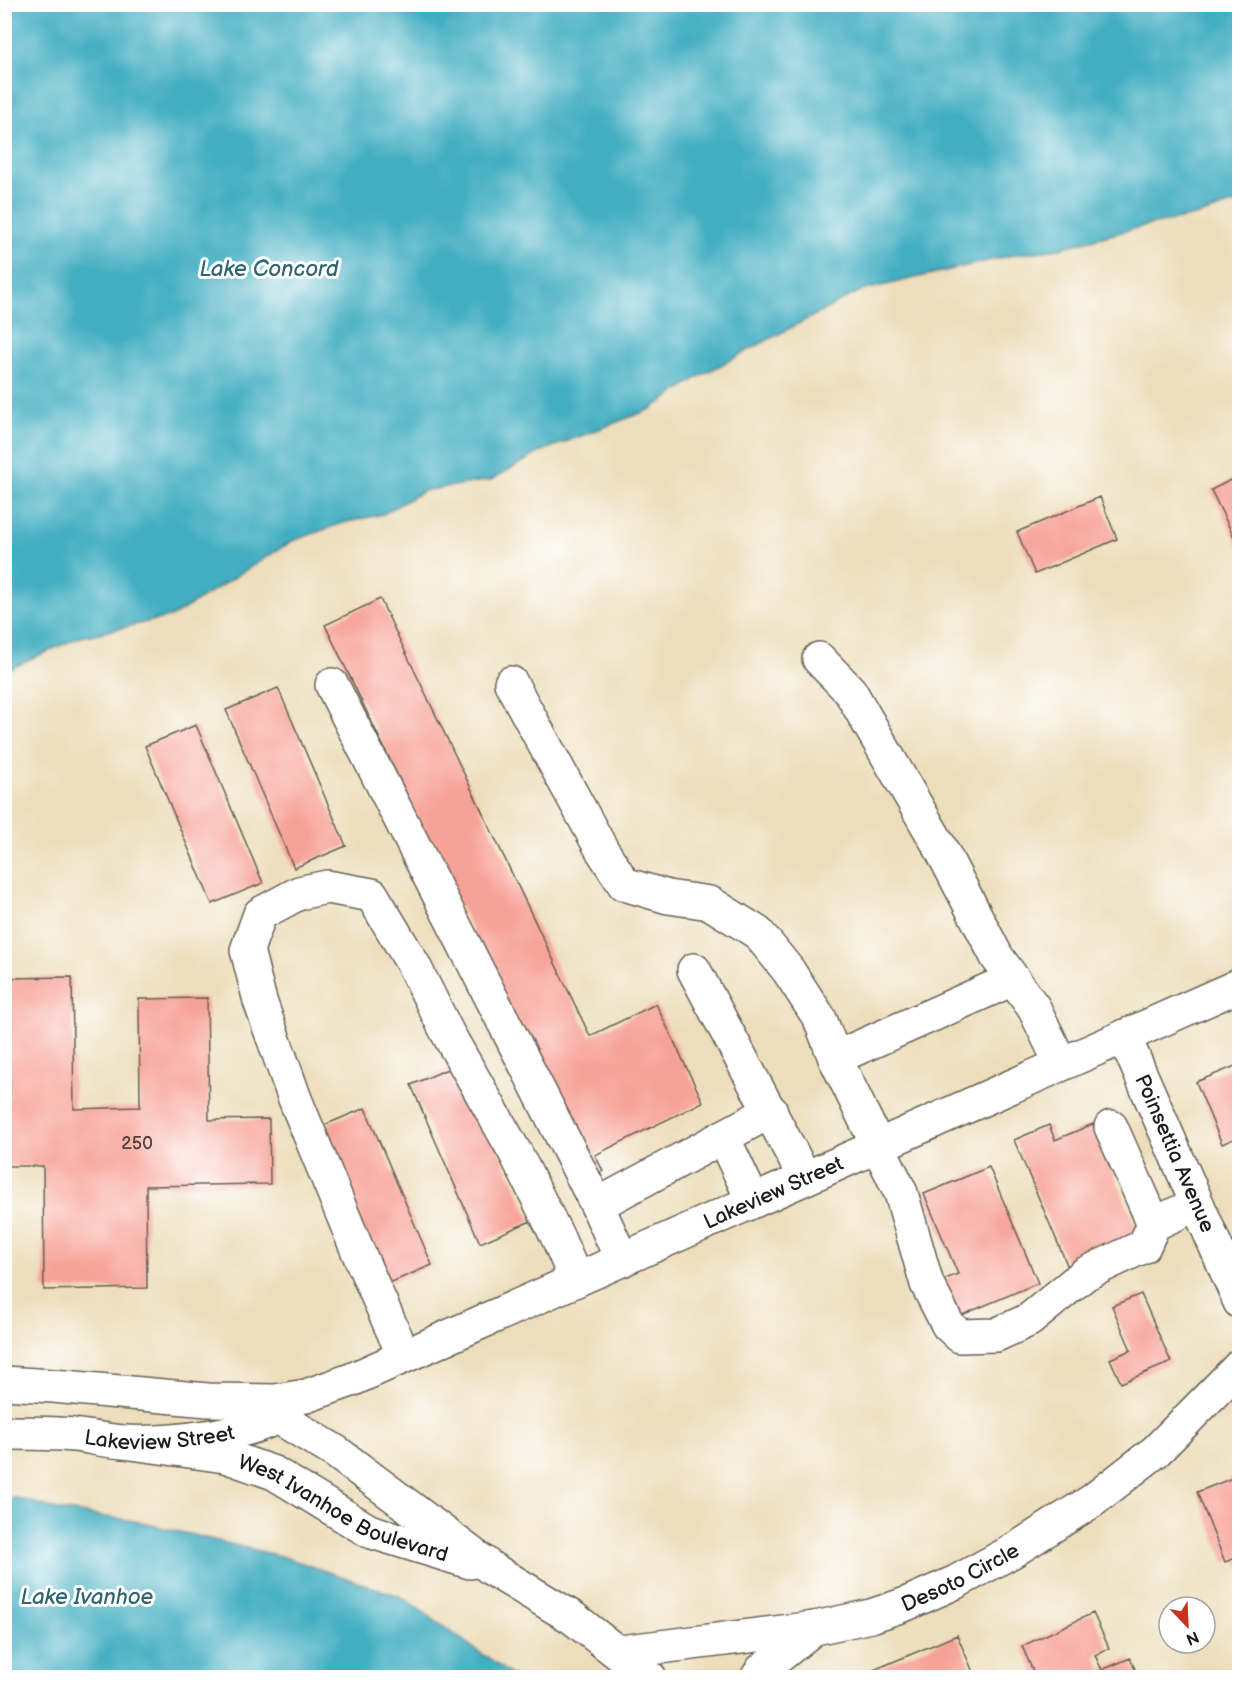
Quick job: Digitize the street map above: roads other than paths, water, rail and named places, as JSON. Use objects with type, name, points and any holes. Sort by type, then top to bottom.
[{"type":"street","points":[[819,659],[850,691],[940,847],[998,957],[1034,1008],[1061,1064]]},
{"type":"street","points":[[511,683],[602,850],[624,884],[668,897],[710,903],[758,933],[788,970],[820,1019],[835,1058],[902,1193],[927,1284],[948,1325],[960,1335],[996,1335],[1029,1320],[1085,1274],[1144,1246],[1154,1224],[1197,1204]]},
{"type":"street","points":[[332,685],[597,1205],[622,1260]]},
{"type":"street","points":[[404,1356],[295,1099],[260,1001],[247,950],[260,914],[299,893],[327,887],[372,895],[413,964],[447,1032],[516,1154],[558,1238],[576,1280]]},
{"type":"street","points":[[694,970],[805,1178]]},
{"type":"street","points":[[835,1058],[1013,979]]},
{"type":"street","name":"Lakeview Street","points":[[4,1383],[208,1400],[275,1401],[306,1396],[351,1380],[1239,985]]},
{"type":"street","name":"Poinsettia Avenue","points":[[1124,1036],[1239,1302]]},
{"type":"street","points":[[597,1205],[771,1111]]},
{"type":"street","points":[[1111,1127],[1154,1224]]},
{"type":"street","points":[[723,1137],[753,1201]]},
{"type":"street","name":"Desoto Circle","points":[[619,1652],[815,1628],[871,1616],[906,1604],[956,1582],[1011,1552],[1092,1501],[1156,1451],[1239,1366]]},
{"type":"street","name":"Lakeview Street","points":[[4,1433],[71,1435],[124,1442],[221,1434],[240,1431],[278,1417],[306,1396]]},
{"type":"street","name":"West Ivanhoe Boulevard","points":[[237,1401],[278,1417],[336,1452],[492,1569],[573,1618],[650,1677]]},
{"type":"street","name":"West Ivanhoe Boulevard","points":[[124,1442],[225,1456],[274,1473],[369,1531],[492,1569]]},
{"type":"street","points":[[757,1677],[762,1670],[815,1628]]},
{"type":"water","name":"Lake Concord","points":[[4,5],[1239,5],[1239,202],[1199,215],[1145,226],[1052,250],[1017,254],[860,291],[700,376],[651,409],[542,451],[491,480],[423,491],[383,514],[343,523],[292,541],[173,616],[77,638],[5,671]]},
{"type":"water","name":"Lake Ivanhoe","points":[[5,1498],[17,1498],[58,1510],[135,1521],[284,1557],[402,1597],[514,1677],[5,1677]]}]
